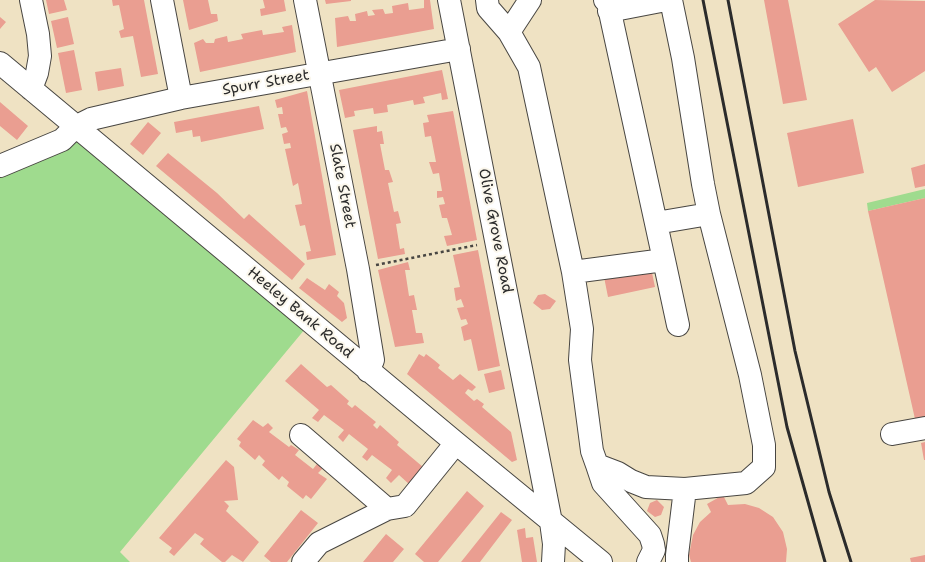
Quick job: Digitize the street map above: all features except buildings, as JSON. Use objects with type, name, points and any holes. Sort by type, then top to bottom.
[{"type":"street","points":[[31,0],[38,34],[40,56],[37,73],[31,89]]},
{"type":"street","points":[[162,0],[181,98]]},
{"type":"street","name":"Slate Street","points":[[305,0],[358,269],[373,360],[368,371]]},
{"type":"street","name":"Olive Grove Road","points":[[449,0],[540,461],[554,544],[553,562]]},
{"type":"street","points":[[487,0],[488,8],[508,32],[529,67],[573,272],[582,329],[580,360],[592,451],[603,483],[650,536],[654,550],[648,562]]},
{"type":"street","points":[[508,32],[530,0]]},
{"type":"street","points":[[666,0],[607,6],[678,325]]},
{"type":"street","points":[[597,465],[618,473],[631,482],[646,487],[685,489],[746,483],[764,467],[764,445],[750,375],[709,214],[703,184],[684,58],[671,0]]},
{"type":"street","name":"Spurr Street","points":[[75,126],[91,119],[181,98],[458,49]]},
{"type":"street","name":"Heeley Bank Road","points":[[0,63],[368,371],[601,562]]},
{"type":"street","points":[[0,166],[62,140],[75,126]]},
{"type":"street","points":[[656,223],[709,214]]},
{"type":"street","points":[[573,272],[664,260]]},
{"type":"street","points":[[892,434],[925,428]]},
{"type":"street","points":[[301,435],[387,509]]},
{"type":"street","points":[[304,562],[319,543],[387,509],[405,506],[456,444]]},
{"type":"street","name":"Olive Grove Road","points":[[509,487],[519,489],[526,488],[533,482],[538,473],[540,461]]},
{"type":"street","points":[[677,562],[685,489]]},
{"type":"path","points":[[358,269],[497,241]]},
{"type":"green space","points":[[68,129],[305,329],[120,552],[130,562],[0,562],[0,161]]},
{"type":"green space","points":[[925,189],[925,198],[868,211],[867,203]]},
{"type":"railway","points":[[703,0],[787,427],[825,562]]},
{"type":"railway","points":[[728,0],[795,351],[829,492],[851,562]]}]
